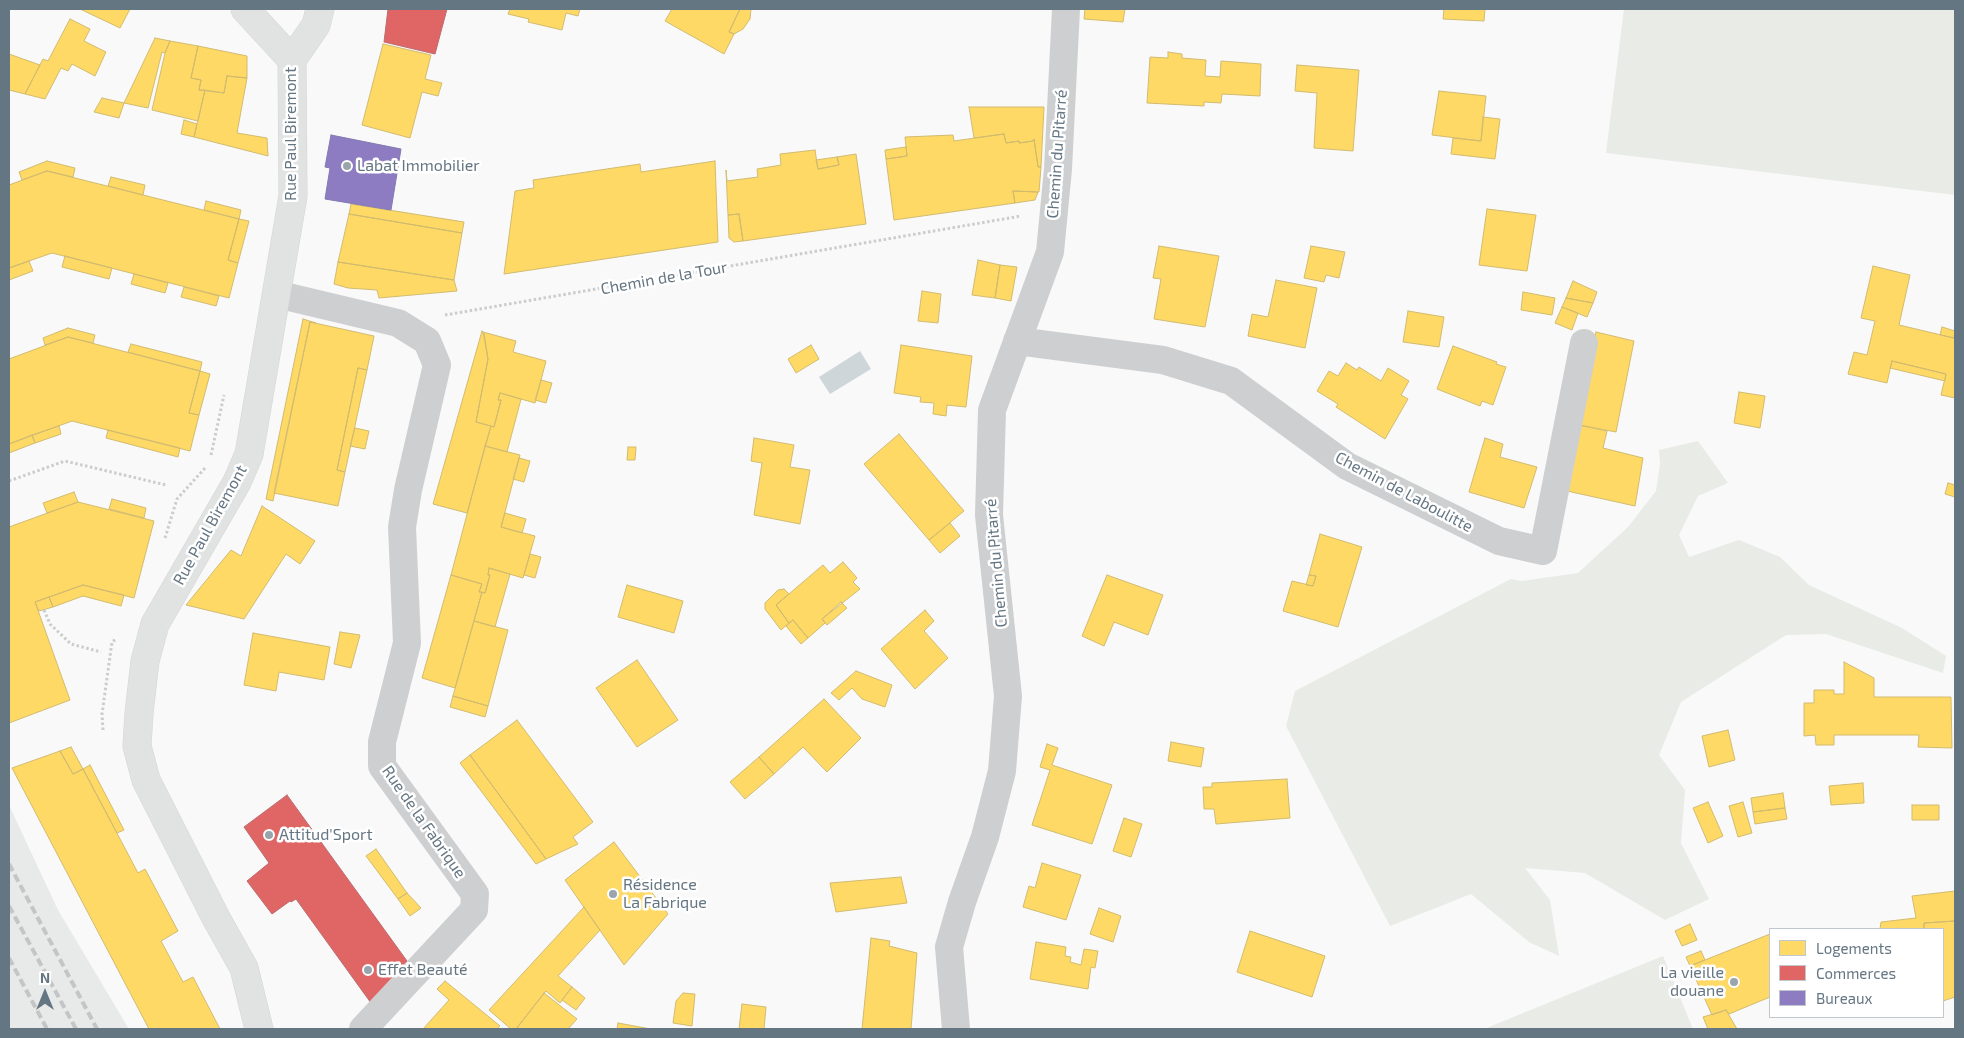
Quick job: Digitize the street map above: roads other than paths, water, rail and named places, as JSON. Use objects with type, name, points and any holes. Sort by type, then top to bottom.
[{"type":"street","name":"Rue Paul Biremont","points":[[245,9],[292,60],[293,196],[249,454],[238,482],[155,624],[145,661],[137,746],[146,780],[216,918],[244,968],[259,1029]]},
{"type":"street","points":[[292,60],[316,25],[320,9]]},
{"type":"street","name":"Chemin du Pitarré","points":[[956,1029],[949,947],[962,902],[985,837],[1002,771],[1008,696],[989,515],[992,410],[1050,252],[1058,169],[1066,9]]},
{"type":"street","name":"Rue de la Fabrique","points":[[276,294],[398,323],[427,340],[437,365],[408,490],[402,527],[407,643],[382,742],[382,766],[475,894],[474,910],[363,1029]]},
{"type":"street","name":"Chemin de Laboulitte","points":[[1017,341],[1163,360],[1231,381],[1347,466],[1499,541],[1543,551],[1584,343]]},
{"type":"railway","points":[[9,864],[97,1029]]},
{"type":"railway","points":[[9,906],[76,1029]]},
{"type":"railway","points":[[9,958],[47,1029]]},
{"type":"place","name":"Labat Immobilier","points":[[347,166]]},
{"type":"place","name":"Attitud'Sport","points":[[269,835]]},
{"type":"place","name":"Résidence La Fabrique","points":[[613,894]]},
{"type":"place","name":"Effet Beauté","points":[[368,970]]},
{"type":"place","name":"La vieille douane","points":[[1734,982]]}]
